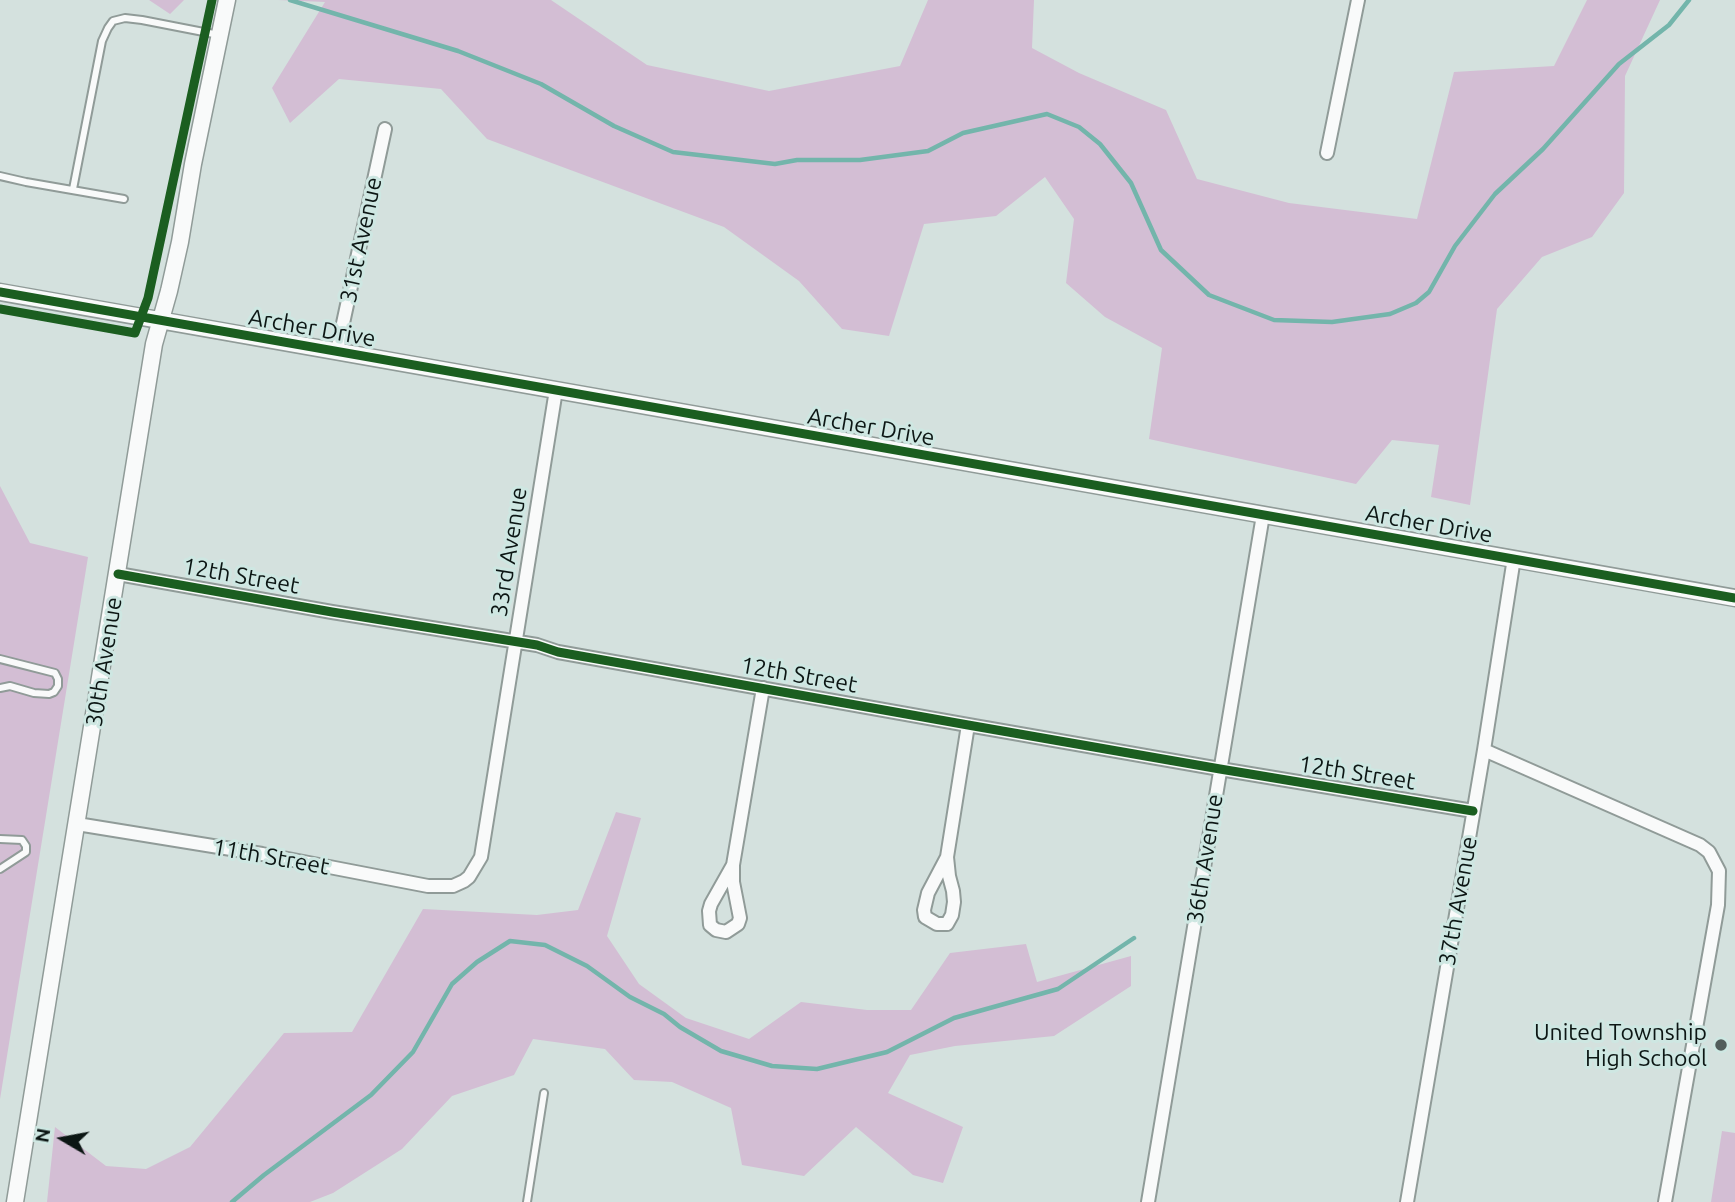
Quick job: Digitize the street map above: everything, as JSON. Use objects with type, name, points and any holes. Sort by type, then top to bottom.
[{"type":"street","name":"30th Avenue","points":[[15,1202],[155,344],[180,242],[193,164],[227,0]]},
{"type":"street","points":[[1327,153],[1358,0]]},
{"type":"street","name":"31st Avenue","points":[[337,351],[385,129]]},
{"type":"street","name":"Archer Drive","points":[[0,292],[1735,598]]},
{"type":"street","name":"33rd Avenue","points":[[464,881],[481,857],[556,390]]},
{"type":"street","name":"36th Avenue","points":[[1148,1202],[1263,515]]},
{"type":"street","name":"37th Avenue","points":[[1407,1202],[1514,558]]},
{"type":"street","name":"12th Street","points":[[118,574],[515,641],[558,652],[968,725],[1473,811]]},
{"type":"street","points":[[733,865],[709,911],[710,925],[716,930],[726,932],[738,924],[740,918],[733,882],[733,865],[762,688]]},
{"type":"street","points":[[947,857],[929,892],[924,911],[925,917],[937,925],[947,924],[952,915],[954,902],[947,857],[968,725]]},
{"type":"street","points":[[1484,750],[1685,837],[1700,845],[1714,860],[1719,871],[1718,905],[1665,1202]]},
{"type":"street","name":"11th Street","points":[[77,824],[428,886],[453,886],[464,881]]},
{"type":"lane","points":[[73,189],[102,41],[113,21],[125,18],[142,20],[219,35]]},
{"type":"lane","points":[[0,176],[124,199]]},
{"type":"lane","points":[[0,659],[55,673],[58,679],[58,686],[49,694],[10,687],[0,688]]},
{"type":"lane","points":[[0,839],[22,840],[26,852],[0,869]]},
{"type":"lane","points":[[527,1202],[544,1093]]},
{"type":"shaded area","points":[[149,0],[184,0],[170,14]]},
{"type":"shaded area","points":[[278,0],[551,0],[647,65],[769,91],[900,66],[928,0],[1034,0],[1032,48],[1079,73],[1166,110],[1197,179],[1289,203],[1417,219],[1454,72],[1554,66],[1587,0],[1660,0],[1625,76],[1624,193],[1592,237],[1542,257],[1497,309],[1470,505],[1431,497],[1439,445],[1392,440],[1356,484],[1149,439],[1162,348],[1105,317],[1066,283],[1074,219],[1045,177],[996,216],[924,224],[889,336],[842,329],[799,281],[724,227],[487,139],[441,89],[339,79],[290,123],[272,88],[325,2]]},
{"type":"shaded area","points":[[0,486],[30,543],[88,557],[0,1099]]},
{"type":"shaded area","points":[[616,812],[641,818],[607,936],[639,984],[686,1018],[749,1039],[801,1002],[867,1010],[911,1010],[950,953],[1026,944],[1037,982],[1131,956],[1131,986],[1054,1036],[955,1046],[910,1055],[888,1093],[963,1127],[943,1183],[913,1175],[856,1127],[804,1176],[742,1165],[731,1108],[672,1082],[634,1080],[605,1049],[533,1039],[514,1075],[452,1096],[402,1149],[333,1193],[310,1202],[47,1202],[55,1127],[106,1166],[146,1169],[190,1147],[284,1033],[352,1032],[423,909],[537,915],[578,910]]},
{"type":"shaded area","points":[[1722,1131],[1735,1133],[1735,1202],[1711,1202]]},
{"type":"waterway","points":[[290,0],[458,51],[541,84],[614,126],[673,152],[775,164],[797,160],[860,160],[928,151],[963,133],[1047,114],[1079,127],[1100,144],[1131,183],[1161,250],[1209,295],[1274,320],[1332,322],[1390,314],[1416,303],[1429,292],[1455,246],[1495,194],[1543,149],[1619,64],[1669,25],[1689,0]]},
{"type":"waterway","points":[[232,1202],[371,1095],[413,1052],[452,984],[477,962],[510,941],[545,945],[587,966],[630,997],[664,1014],[680,1027],[721,1051],[772,1066],[817,1069],[887,1052],[954,1018],[1058,989],[1134,938]]},
{"type":"cycle path","points":[[0,309],[135,333],[148,298],[212,0]]},
{"type":"cycle path","points":[[0,292],[1735,598]]},
{"type":"cycle path","points":[[118,574],[537,645],[558,652],[968,725],[1473,811]]},
{"type":"place","name":"United Township High School","points":[[1721,1045]]}]
